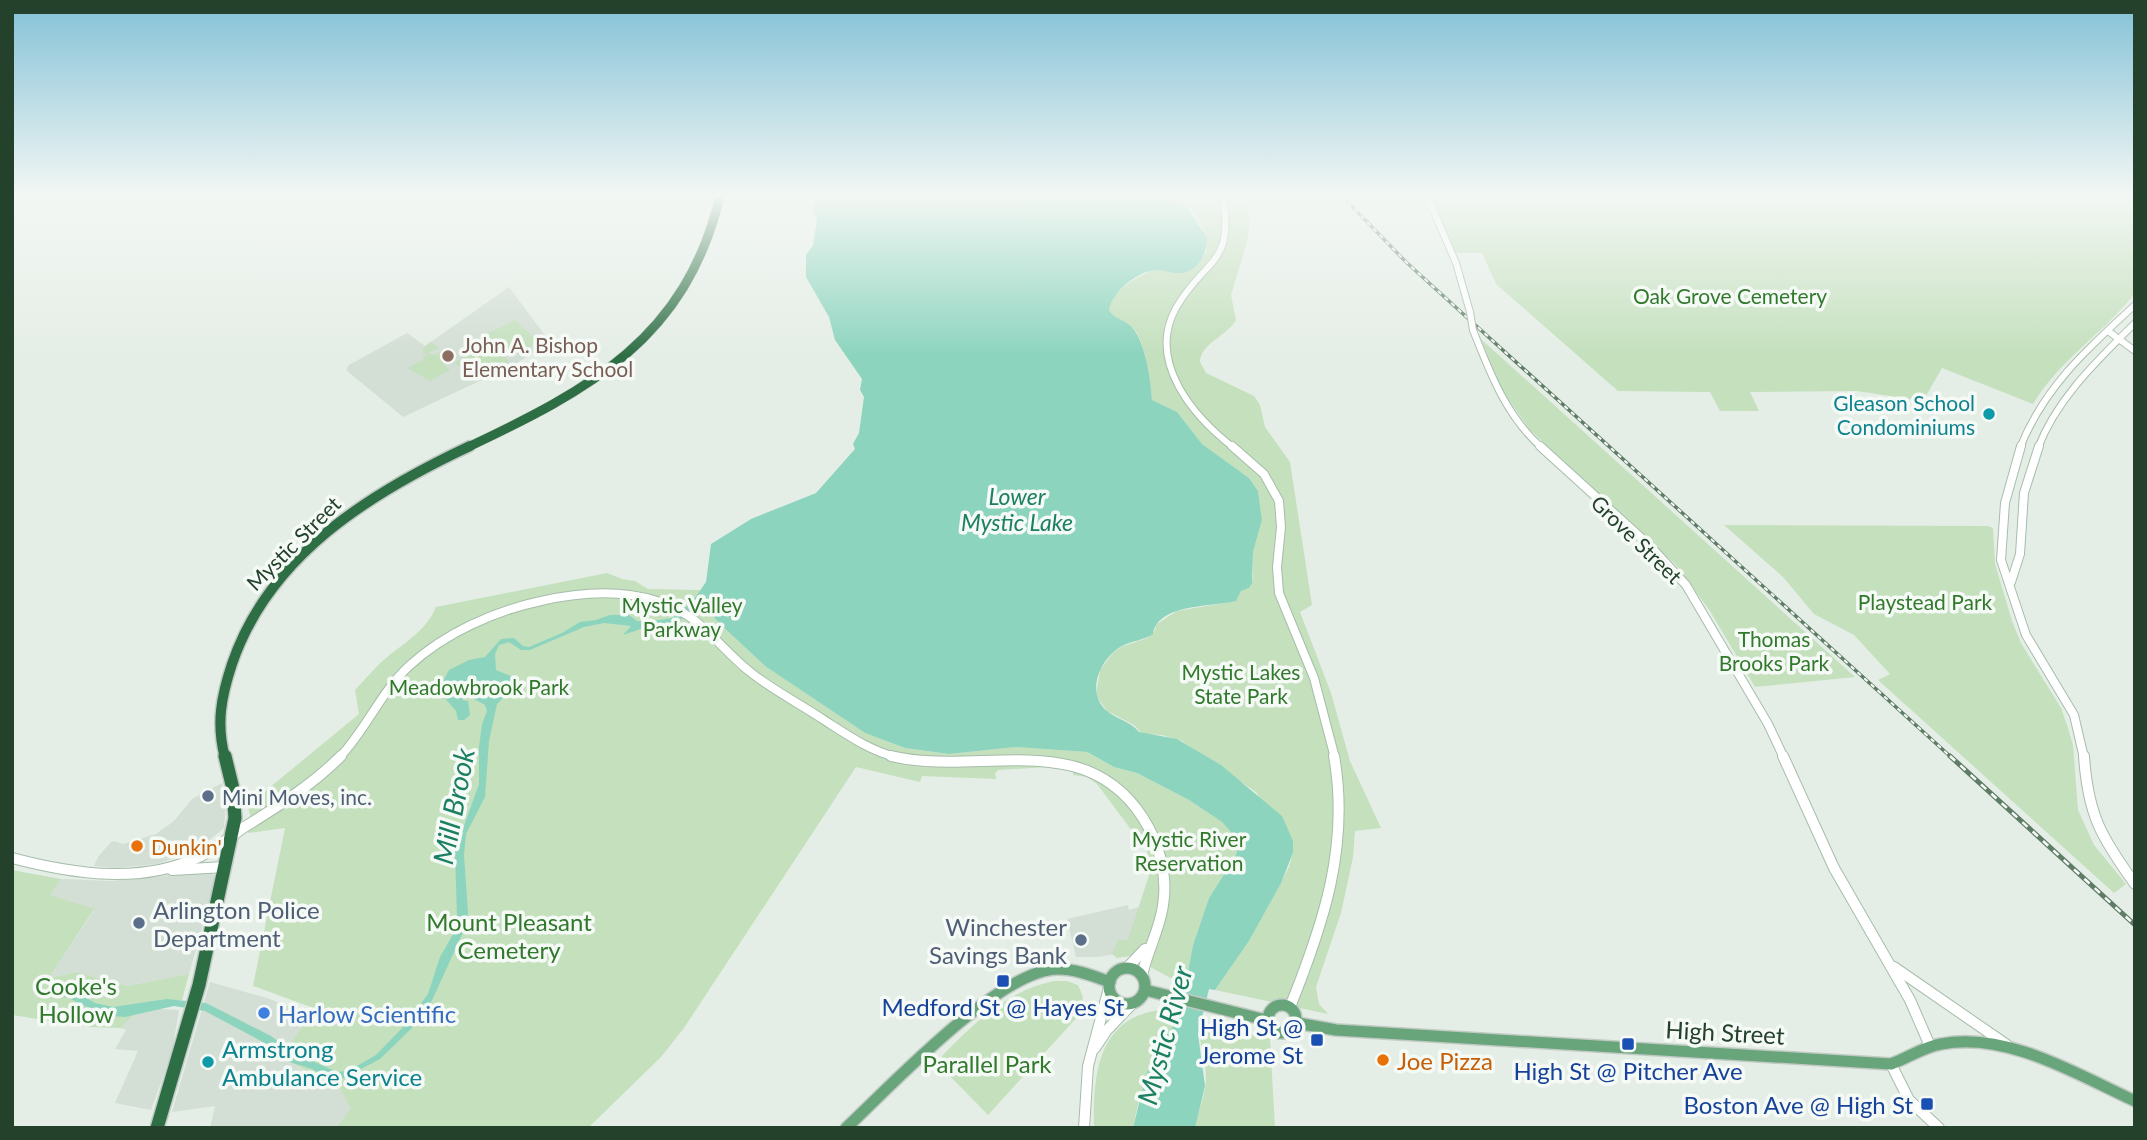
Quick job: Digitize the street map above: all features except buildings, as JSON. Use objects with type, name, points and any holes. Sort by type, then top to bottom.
[{"type":"highway","name":"Mystic Street","points":[[157,1128],[191,1015],[231,838],[236,804],[219,741],[218,716],[254,613],[265,596],[301,558],[363,504],[392,486],[562,399],[626,356],[650,333],[695,267],[704,249]]},
{"type":"main road","points":[[1222,249],[1213,265],[1175,307],[1167,336],[1169,360],[1193,411],[1216,434],[1260,469],[1276,493],[1280,518],[1276,561],[1279,593],[1318,689],[1337,758],[1342,796],[1339,852],[1330,897],[1290,1007]]},
{"type":"main road","name":"Grove Street","points":[[1450,249],[1473,330],[1495,387],[1525,433],[1640,537],[1671,568],[1693,596],[1768,724],[1852,904],[1889,963],[1930,1046]]},
{"type":"main road","points":[[2135,305],[2075,360],[2051,389],[2021,446],[2004,503],[2001,565],[2011,582],[2026,635],[2074,715],[2083,746],[2086,792],[2093,817],[2108,847],[2135,884]]},
{"type":"main road","points":[[2011,582],[2018,571],[2020,521],[2025,491],[2032,463],[2044,434],[2075,383],[2135,323]]},
{"type":"main road","points":[[2109,331],[2135,351]]},
{"type":"main road","points":[[137,872],[196,859],[290,800],[332,765],[352,743],[382,696],[398,677],[425,653],[455,633],[522,606],[576,594],[628,595],[677,610],[690,617],[757,678],[856,743],[883,755],[936,763],[1060,760],[1087,768],[1117,787],[1135,806],[1150,829],[1164,877],[1164,896],[1160,920],[1151,941],[1142,976],[1145,990],[1142,997],[1107,1030],[1092,1053]]},
{"type":"main road","points":[[12,858],[90,873],[225,867]]},
{"type":"main road","points":[[1084,1128],[1086,1080],[1110,985],[1115,973],[1127,968],[1151,941]]},
{"type":"main road","name":"Grove Street","points":[[1889,963],[2015,1050]]},
{"type":"main road","points":[[1127,968],[1136,970],[1142,976]]},
{"type":"main road","points":[[846,1128],[969,1014],[1015,981],[1056,969],[1086,972],[1110,985],[1119,1001],[1133,1003]]},
{"type":"main road","points":[[1145,990],[1266,1020],[1280,1032],[1292,1030],[1297,1023],[1296,1013],[1290,1007],[1273,1007],[1267,1013],[1266,1020]]},
{"type":"main road","name":"High Street","points":[[1297,1023],[1348,1031],[1891,1064],[1930,1046],[1980,1041],[2015,1050],[2135,1101]]},
{"type":"main road","points":[[1891,1064],[1909,1100],[1939,1128]]},
{"type":"shaded area","name":"John A. Bishop Elementary School","points":[[509,287],[550,342],[514,365],[403,417],[346,370],[349,365],[407,333],[425,346]]},
{"type":"shaded area","points":[[222,783],[226,803],[224,828],[197,850],[157,864],[116,868],[94,866],[111,842],[123,844],[156,834],[174,821],[192,799]]},
{"type":"shaded area","points":[[210,871],[216,878],[189,974],[127,986],[76,972],[49,978],[94,910],[49,895],[61,879],[111,881]]},
{"type":"shaded area","points":[[1128,905],[1129,910],[1139,907],[1125,952],[1099,957],[1076,957],[1067,919]]},
{"type":"shaded area","points":[[210,982],[267,998],[312,1016],[280,1058],[310,1075],[335,1082],[352,1109],[336,1128],[210,1128],[215,1106],[172,1112]]},
{"type":"shaded area","points":[[159,1009],[179,1010],[172,1052],[151,1110],[115,1103],[138,1051],[115,1049],[126,1030],[121,1028],[129,1016]]},
{"type":"green space","name":"Mystic Lakes State Park","points":[[1206,249],[1245,249],[1231,295],[1236,320],[1204,350],[1200,362],[1206,373],[1254,396],[1260,405],[1265,427],[1290,462],[1312,605],[1300,612],[1331,693],[1350,761],[1381,828],[1355,831],[1353,857],[1341,913],[1316,987],[1319,1004],[1328,1014],[1215,990],[1249,941],[1289,867],[1293,853],[1256,792],[1182,741],[1162,735],[1142,734],[1134,725],[1107,711],[1096,696],[1100,670],[1121,647],[1147,638],[1154,632],[1157,624],[1177,611],[1236,601],[1241,591],[1249,588],[1253,578],[1253,552],[1262,520],[1258,491],[1249,478],[1202,444],[1177,412],[1152,400],[1149,372],[1140,340],[1131,326],[1109,310],[1123,287],[1135,279],[1164,266],[1206,253]]},
{"type":"green space","name":"Oak Grove Cemetery","points":[[1454,249],[2135,249],[2135,293],[2056,373],[2033,404],[1942,368],[1923,401],[1857,391],[1750,392],[1759,411],[1720,411],[1710,392],[1618,391],[1496,284],[1482,253],[1456,253]]},
{"type":"green space","points":[[515,320],[539,342],[510,357],[486,334]]},
{"type":"green space","name":"Thomas Brooks Park","points":[[1481,339],[1855,677],[1755,687],[1710,611],[1676,565],[1530,430],[1503,392]]},
{"type":"green space","points":[[431,342],[439,348],[423,354],[424,347]]},
{"type":"green space","points":[[487,350],[503,354],[509,362],[480,377],[473,377],[455,363],[467,355]]},
{"type":"green space","points":[[443,351],[451,359],[443,364],[450,370],[430,381],[408,368],[422,360],[432,367],[423,359],[427,353],[435,355]]},
{"type":"green space","name":"Playstead Park","points":[[1724,525],[1993,528],[1995,564],[2012,621],[2021,643],[2061,708],[2068,728],[2073,745],[2078,810],[2094,845],[2126,884],[2114,893],[1878,680],[1890,674],[1854,635],[1814,614],[1783,577]]},
{"type":"green space","name":"Mount Pleasant Cemetery","points":[[607,573],[635,581],[648,589],[700,590],[719,623],[765,666],[865,733],[905,748],[949,754],[1016,747],[1086,752],[1114,767],[1137,773],[1189,800],[1222,822],[1237,839],[1239,846],[1209,898],[1193,945],[1187,977],[1175,978],[1176,981],[1130,956],[1117,958],[1112,954],[1118,940],[1128,940],[1151,869],[1147,851],[1097,784],[1087,777],[1073,775],[1073,771],[1047,767],[998,770],[996,779],[922,776],[920,782],[856,767],[684,1028],[661,1057],[588,1128],[336,1128],[351,1109],[336,1082],[322,1081],[280,1058],[306,1022],[319,1010],[253,986],[285,828],[248,833],[251,818],[247,803],[252,802],[359,714],[355,690],[382,662],[427,623],[436,607]]},
{"type":"green space","name":"Cooke's Hollow","points":[[12,870],[61,879],[50,895],[94,909],[49,978],[76,972],[127,986],[189,974],[182,1000],[148,1006],[133,1015],[121,1028],[89,1027],[12,1015]]},
{"type":"green space","name":"Parallel Park","points":[[1067,981],[1078,985],[1083,997],[1080,1014],[988,1115],[944,1070],[942,1056],[979,1020],[1007,1000],[1037,985]]},
{"type":"green space","points":[[1160,1010],[1178,1015],[1151,1067],[1133,1128],[1094,1128],[1098,1070],[1111,1037],[1123,1024],[1139,1015]]},
{"type":"green space","points":[[1202,1021],[1270,1039],[1275,1128],[1195,1128],[1206,1083],[1200,1036]]},
{"type":"water","name":"Lower Mystic Lake","points":[[810,249],[1205,249],[1201,261],[1187,272],[1158,270],[1135,278],[1121,289],[1109,310],[1136,332],[1149,371],[1152,400],[1177,412],[1202,444],[1249,478],[1258,491],[1262,520],[1253,552],[1252,583],[1249,588],[1241,591],[1236,601],[1188,608],[1165,617],[1157,624],[1153,634],[1122,646],[1107,659],[1096,686],[1100,704],[1115,717],[1132,725],[1139,732],[1177,739],[1221,765],[1282,816],[1293,841],[1293,853],[1281,883],[1249,941],[1215,990],[1209,989],[1198,1034],[1205,1086],[1195,1128],[1133,1128],[1146,1075],[1158,1048],[1176,1022],[1185,983],[1174,978],[1187,977],[1193,945],[1209,898],[1239,846],[1237,839],[1222,822],[1189,800],[1137,773],[1114,767],[1087,752],[1016,747],[949,754],[905,748],[865,733],[765,666],[719,623],[706,607],[695,610],[667,628],[649,626],[623,635],[631,626],[604,623],[584,627],[530,650],[521,650],[509,642],[499,645],[495,654],[496,670],[520,680],[497,704],[489,741],[485,797],[466,834],[464,855],[468,913],[465,928],[429,1007],[415,1025],[380,1059],[342,1079],[328,1078],[312,1069],[283,1060],[274,1048],[205,1011],[174,1006],[125,1017],[102,1015],[69,998],[54,996],[59,989],[75,991],[95,1003],[113,1007],[167,999],[206,1003],[271,1036],[294,1053],[337,1072],[348,1071],[376,1055],[407,1023],[428,994],[440,957],[455,931],[455,851],[479,784],[479,747],[487,711],[485,705],[467,695],[462,700],[468,701],[470,715],[464,720],[458,720],[456,711],[438,690],[449,670],[469,660],[485,657],[501,639],[514,638],[523,646],[529,647],[580,622],[610,615],[629,615],[637,621],[646,622],[672,618],[692,602],[706,582],[711,544],[751,519],[816,493],[855,449],[853,444],[859,433],[864,397],[860,390],[862,379],[835,340],[829,317],[806,277],[806,255]]},
{"type":"railway","points":[[1394,249],[1952,758]]},
{"type":"railway","points":[[1950,756],[2135,925]]},
{"type":"place","name":"John A. Bishop Elementary School","points":[[448,356]]},
{"type":"place","name":"Gleason School Condominiums","points":[[1989,414]]},
{"type":"place","name":"Mini Moves, inc.","points":[[208,796]]},
{"type":"place","name":"Dunkin'","points":[[137,846]]},
{"type":"place","name":"Arlington Police Department","points":[[139,923]]},
{"type":"place","name":"Winchester Savings Bank","points":[[1081,940]]},
{"type":"place","name":"Medford St @ Hayes St","points":[[1003,981]]},
{"type":"place","name":"Harlow Scientific","points":[[264,1013]]},
{"type":"place","name":"High St @ Jerome St","points":[[1317,1040]]},
{"type":"place","name":"High St @ Pitcher Ave","points":[[1628,1044]]},
{"type":"place","name":"Joe Pizza","points":[[1383,1060]]},
{"type":"place","name":"Armstrong Ambulance Service","points":[[208,1062]]},
{"type":"place","name":"Boston Ave @ High St","points":[[1927,1104]]},
{"type":"park label","name":"Mystic Valley Parkway","points":[[682,616]]},
{"type":"park label","name":"Meadowbrook Park","points":[[479,686]]},
{"type":"park label","name":"Mystic River Reservation","points":[[1189,850]]},
{"type":"water label","name":"Mill Brook","points":[[453,806]]},
{"type":"water label","name":"Mystic River","points":[[1164,1035]]}]
